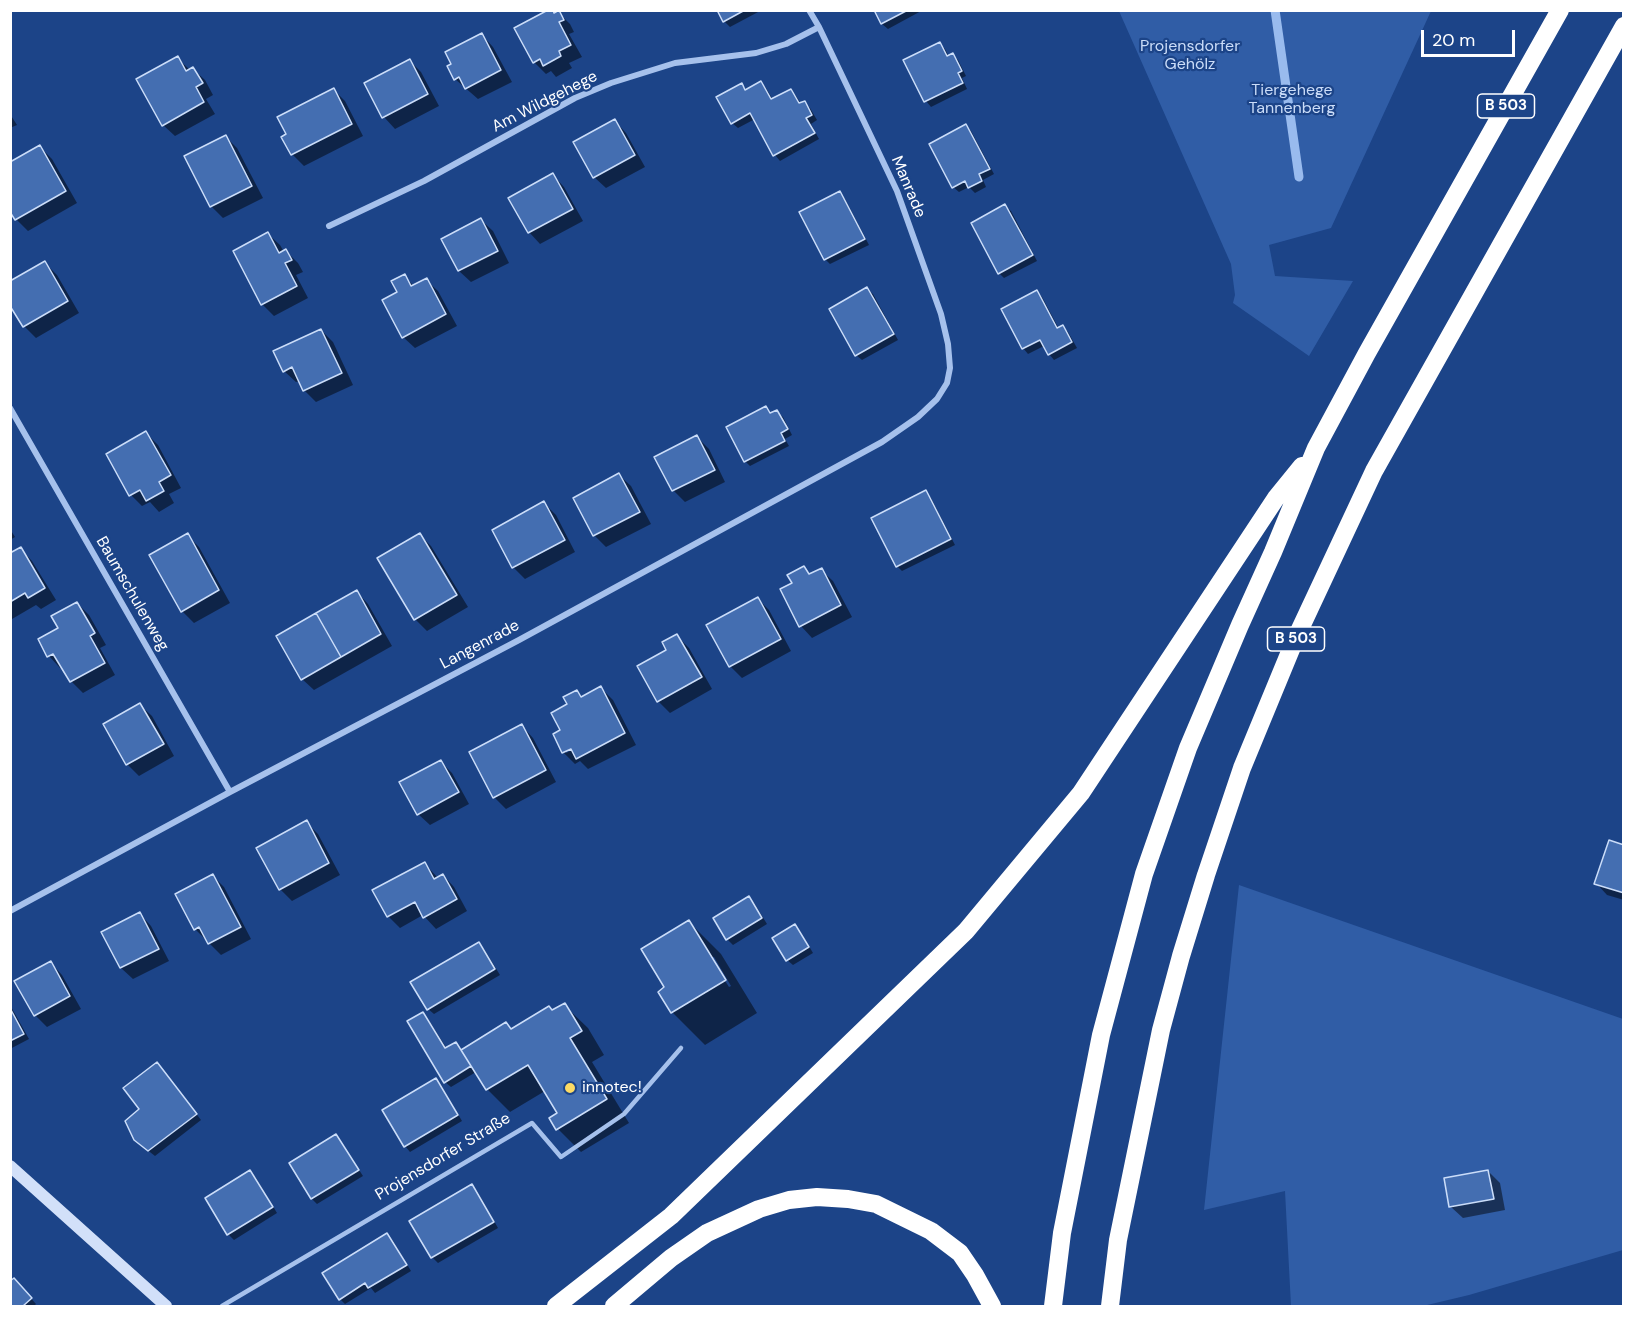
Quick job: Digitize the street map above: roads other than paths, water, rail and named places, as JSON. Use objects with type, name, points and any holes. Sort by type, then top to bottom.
[{"type":"highway","name":"B 503","points":[[1053,1306],[1062,1233],[1101,1035],[1144,874],[1188,748],[1316,448],[1560,10]]},
{"type":"highway","name":"B 503","points":[[1110,1306],[1118,1240],[1161,1030],[1181,956],[1242,768],[1294,642],[1374,471],[1623,26]]},
{"type":"highway","points":[[556,1306],[670,1216],[966,931],[1081,794],[1276,498],[1316,448]]},
{"type":"highway","points":[[614,1306],[672,1258],[707,1233],[759,1209],[789,1200],[817,1197],[876,1204],[931,1231],[960,1253],[992,1306]]},
{"type":"street","name":"Manrade","points":[[809,10],[897,191],[941,314],[948,344],[950,368],[947,383]]},
{"type":"street","name":"Am Wildgehege","points":[[328,226],[424,181],[575,98],[611,83],[675,63],[756,53],[786,44],[819,27]]},
{"type":"street","name":"Langenrade","points":[[10,911],[519,640],[882,442],[918,417],[937,399],[947,383]]},
{"type":"street","name":"Baumschulenweg","points":[[10,408],[230,792]]},
{"type":"street","points":[[10,1166],[166,1306]]},
{"type":"lane","name":"Projensdorfer Straße","points":[[222,1306],[532,1123],[561,1156],[624,1114],[681,1048]]},
{"type":"waterway","points":[[1275,10],[1299,177]]},
{"type":"place","name":"innotec!","points":[[570,1088]]},
{"type":"park label","name":"Projensdorfer Gehölz","points":[[1190,56]]},
{"type":"park label","name":"Tiergehege Tannenberg","points":[[1292,100]]}]
